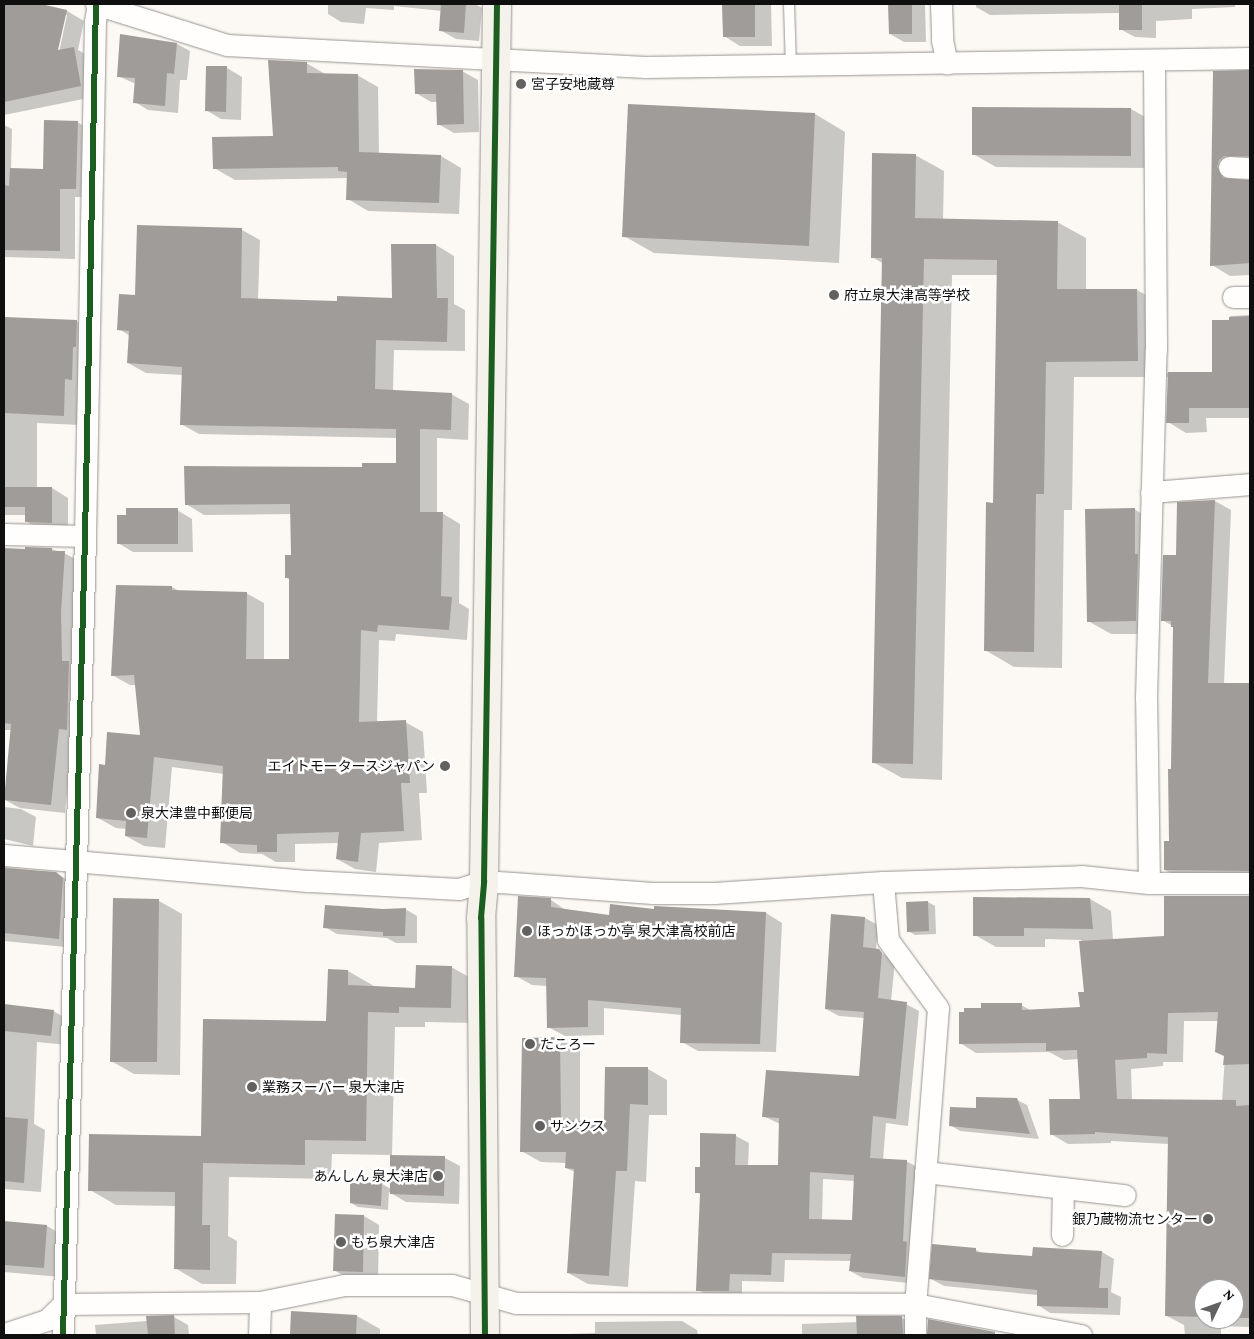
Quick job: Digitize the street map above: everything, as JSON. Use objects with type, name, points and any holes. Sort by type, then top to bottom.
[{"type":"street","points":[[63,1335],[85,536],[97,4],[227,45],[645,67],[1250,58]]},
{"type":"street","points":[[485,1335],[481,918],[484,881],[497,4]]},
{"type":"street","points":[[941,4],[942,40],[947,63]]},
{"type":"street","points":[[1149,883],[1146,698],[1156,349],[1154,60]]},
{"type":"street","points":[[1228,167],[1250,168]]},
{"type":"street","points":[[1152,492],[1250,484]]},
{"type":"street","points":[[4,534],[85,536]]},
{"type":"street","points":[[4,854],[320,882],[459,889],[484,881],[528,882],[560,888],[653,893],[714,892],[883,882],[1081,876],[1149,883],[1250,883]]},
{"type":"street","points":[[883,882],[888,940],[938,1008],[915,1304],[915,1335]]},
{"type":"street","points":[[925,1172],[1125,1195]]},
{"type":"street","points":[[1062,1235],[1063,1188]]},
{"type":"street","points":[[4,1334],[47,1320],[63,1304],[260,1302],[344,1285],[452,1285],[516,1303],[915,1304],[1080,1335]]},
{"type":"street","points":[[259,1335],[260,1302]]},
{"type":"lane","points":[[789,4],[791,66]]},
{"type":"building","points":[[4,4],[41,4],[67,10],[58,50],[74,47],[81,86],[4,102]]},
{"type":"building","points":[[441,4],[466,4],[464,33],[439,31]]},
{"type":"building","points":[[722,4],[755,4],[755,37],[723,37]]},
{"type":"building","points":[[888,4],[912,4],[912,34],[889,34]]},
{"type":"building","points":[[1119,4],[1142,4],[1142,30],[1119,30]]},
{"type":"building","points":[[120,34],[177,43],[174,74],[167,73],[165,106],[133,103],[135,78],[117,77]]},
{"type":"building","points":[[268,60],[307,62],[307,73],[358,74],[359,152],[441,155],[439,203],[346,200],[347,172],[338,171],[338,167],[213,169],[212,137],[273,136]]},
{"type":"building","points":[[206,66],[227,66],[226,112],[205,111]]},
{"type":"building","points":[[414,69],[463,70],[464,124],[437,125],[436,94],[415,94]]},
{"type":"building","points":[[1250,70],[1250,156],[1224,156],[1219,160],[1217,167],[1223,178],[1250,180],[1250,263],[1210,266],[1213,71]]},
{"type":"building","points":[[628,104],[815,113],[809,246],[622,237]]},
{"type":"building","points":[[972,107],[1131,108],[1131,156],[972,155]]},
{"type":"building","points":[[44,120],[78,121],[76,189],[60,189],[60,251],[4,250],[4,185],[9,186],[10,168],[43,169]]},
{"type":"building","points":[[872,153],[916,154],[915,218],[1058,221],[1057,289],[1137,289],[1138,361],[1046,362],[1044,494],[1036,494],[1034,652],[984,651],[986,502],[993,503],[997,260],[924,259],[913,764],[872,763],[882,258],[871,258]]},
{"type":"building","points":[[137,225],[242,228],[241,298],[337,301],[337,296],[392,298],[391,244],[436,244],[437,298],[448,298],[447,342],[376,340],[375,389],[452,393],[451,430],[420,429],[420,512],[443,512],[441,596],[452,597],[449,630],[378,625],[377,632],[361,630],[359,722],[406,720],[410,783],[401,783],[404,831],[361,833],[358,862],[336,859],[339,832],[277,834],[277,852],[257,852],[257,845],[220,843],[223,766],[154,757],[147,838],[125,836],[126,821],[96,818],[99,764],[105,765],[107,732],[140,735],[134,675],[111,676],[116,585],[172,586],[172,590],[247,592],[246,659],[289,659],[289,578],[285,578],[285,555],[291,555],[290,504],[185,505],[184,466],[362,467],[362,463],[396,463],[396,429],[180,425],[182,367],[127,363],[129,331],[117,330],[119,294],[135,295]]},
{"type":"building","points":[[1250,316],[1250,408],[1189,408],[1189,423],[1166,423],[1168,372],[1212,372],[1212,320],[1229,320],[1229,317]]},
{"type":"building","points":[[4,317],[77,320],[76,347],[73,347],[72,380],[65,379],[64,416],[4,413]]},
{"type":"building","points":[[4,487],[52,487],[52,523],[25,522],[25,507],[4,507]]},
{"type":"building","points":[[1215,500],[1208,683],[1250,683],[1250,871],[1164,870],[1164,841],[1169,841],[1168,769],[1171,769],[1173,627],[1171,627],[1171,621],[1161,621],[1163,555],[1176,555],[1177,502]]},
{"type":"building","points":[[126,508],[178,508],[178,544],[117,544],[117,515],[126,515]]},
{"type":"building","points":[[1135,508],[1135,554],[1138,554],[1136,621],[1087,622],[1085,509]]},
{"type":"building","points":[[25,547],[52,548],[52,551],[65,551],[61,612],[62,661],[69,661],[67,730],[59,729],[51,805],[4,800],[11,724],[4,723],[4,548],[25,549]]},
{"type":"building","points":[[4,868],[56,872],[63,878],[59,939],[4,933]]},
{"type":"building","points":[[518,896],[551,898],[551,907],[609,915],[610,904],[654,909],[654,906],[766,912],[760,1044],[680,1043],[681,1008],[588,1000],[588,1027],[547,1028],[546,978],[514,977]]},
{"type":"building","points":[[1164,896],[1250,896],[1250,1064],[1223,1065],[1224,1056],[1215,1052],[1218,1012],[1168,1013],[1167,1054],[1147,1053],[1147,1058],[1115,1060],[1117,1099],[1236,1100],[1236,1106],[1250,1105],[1250,1318],[1244,1318],[1244,1279],[1194,1279],[1194,1317],[1165,1316],[1168,1137],[1095,1132],[1095,1134],[1050,1135],[1049,1099],[1080,1099],[1077,1050],[1046,1051],[1046,1043],[959,1044],[959,1012],[964,1012],[964,1008],[981,1008],[981,1003],[1022,1003],[1022,1010],[1080,1007],[1078,992],[1084,992],[1079,941],[1164,936]]},
{"type":"building","points":[[973,897],[1090,898],[1093,929],[1024,928],[1024,936],[973,936]]},
{"type":"building","points":[[113,898],[159,899],[157,1062],[110,1062]]},
{"type":"building","points":[[928,901],[929,931],[907,932],[906,902]]},
{"type":"building","points":[[325,905],[383,909],[406,908],[405,936],[383,936],[383,932],[323,928]]},
{"type":"building","points":[[831,914],[865,917],[863,947],[879,949],[882,953],[878,998],[907,1002],[896,1119],[873,1116],[870,1158],[907,1160],[903,1241],[907,1242],[905,1277],[849,1271],[851,1254],[772,1253],[771,1275],[730,1274],[729,1291],[696,1291],[700,1193],[695,1193],[695,1167],[700,1167],[700,1133],[736,1134],[735,1165],[778,1165],[779,1118],[762,1117],[766,1070],[859,1076],[864,1012],[825,1009]],"holes":[[[810,1172],[854,1175],[852,1220],[809,1219]]]},
{"type":"building","points":[[416,965],[452,966],[451,1008],[399,1007],[399,1013],[368,1012],[366,1141],[305,1140],[305,1165],[203,1163],[202,1225],[210,1225],[210,1270],[174,1269],[175,1192],[88,1191],[89,1134],[201,1136],[203,1019],[326,1021],[328,969],[348,970],[348,985],[415,988]]},
{"type":"building","points":[[4,1004],[54,1010],[51,1036],[4,1031]]},
{"type":"building","points":[[560,1037],[561,1120],[604,1122],[605,1067],[648,1067],[648,1105],[630,1104],[627,1171],[616,1171],[609,1276],[567,1273],[574,1169],[565,1168],[566,1152],[520,1152],[522,1038]]},
{"type":"building","points":[[976,1097],[1017,1098],[1030,1134],[949,1126],[950,1107],[976,1108]]},
{"type":"building","points":[[4,1117],[28,1119],[24,1183],[4,1181]]},
{"type":"building","points":[[390,1155],[445,1156],[444,1196],[390,1194]]},
{"type":"building","points":[[350,1182],[382,1183],[381,1206],[350,1203]]},
{"type":"building","points":[[335,1214],[364,1215],[363,1272],[333,1271]]},
{"type":"building","points":[[4,1221],[47,1225],[44,1268],[4,1265]]},
{"type":"building","points":[[932,1244],[976,1248],[976,1252],[1032,1256],[1033,1247],[1102,1251],[1099,1288],[1108,1288],[1108,1308],[1037,1306],[1037,1290],[929,1279]]},
{"type":"building","points":[[291,1311],[357,1315],[356,1335],[290,1335]]},
{"type":"building","points":[[174,1315],[175,1335],[148,1335],[146,1316]]},
{"type":"building","points":[[856,1316],[902,1316],[903,1335],[857,1335]]},
{"type":"building","points":[[928,1319],[995,1332],[995,1335],[927,1335]]},
{"type":"cycle path","points":[[63,1335],[85,536],[96,4]]},
{"type":"cycle path","points":[[485,1335],[481,918],[484,881],[497,4]]},
{"type":"place","name":"宮子安地蔵尊","points":[[521,84]]},
{"type":"place","name":"府立泉大津高等学校","points":[[834,295]]},
{"type":"place","name":"エイトモータースジャパン","points":[[445,766]]},
{"type":"place","name":"泉大津豊中郵便局","points":[[131,813]]},
{"type":"place","name":"ほっかほっか亭 泉大津高校前店","points":[[527,931]]},
{"type":"place","name":"たころー","points":[[530,1044]]},
{"type":"place","name":"業務スーパー 泉大津店","points":[[252,1087]]},
{"type":"place","name":"サンクス","points":[[540,1126]]},
{"type":"place","name":"あんしん 泉大津店","points":[[438,1176]]},
{"type":"place","name":"銀乃蔵物流センター","points":[[1208,1219]]},
{"type":"place","name":"もち泉大津店","points":[[341,1242]]}]
